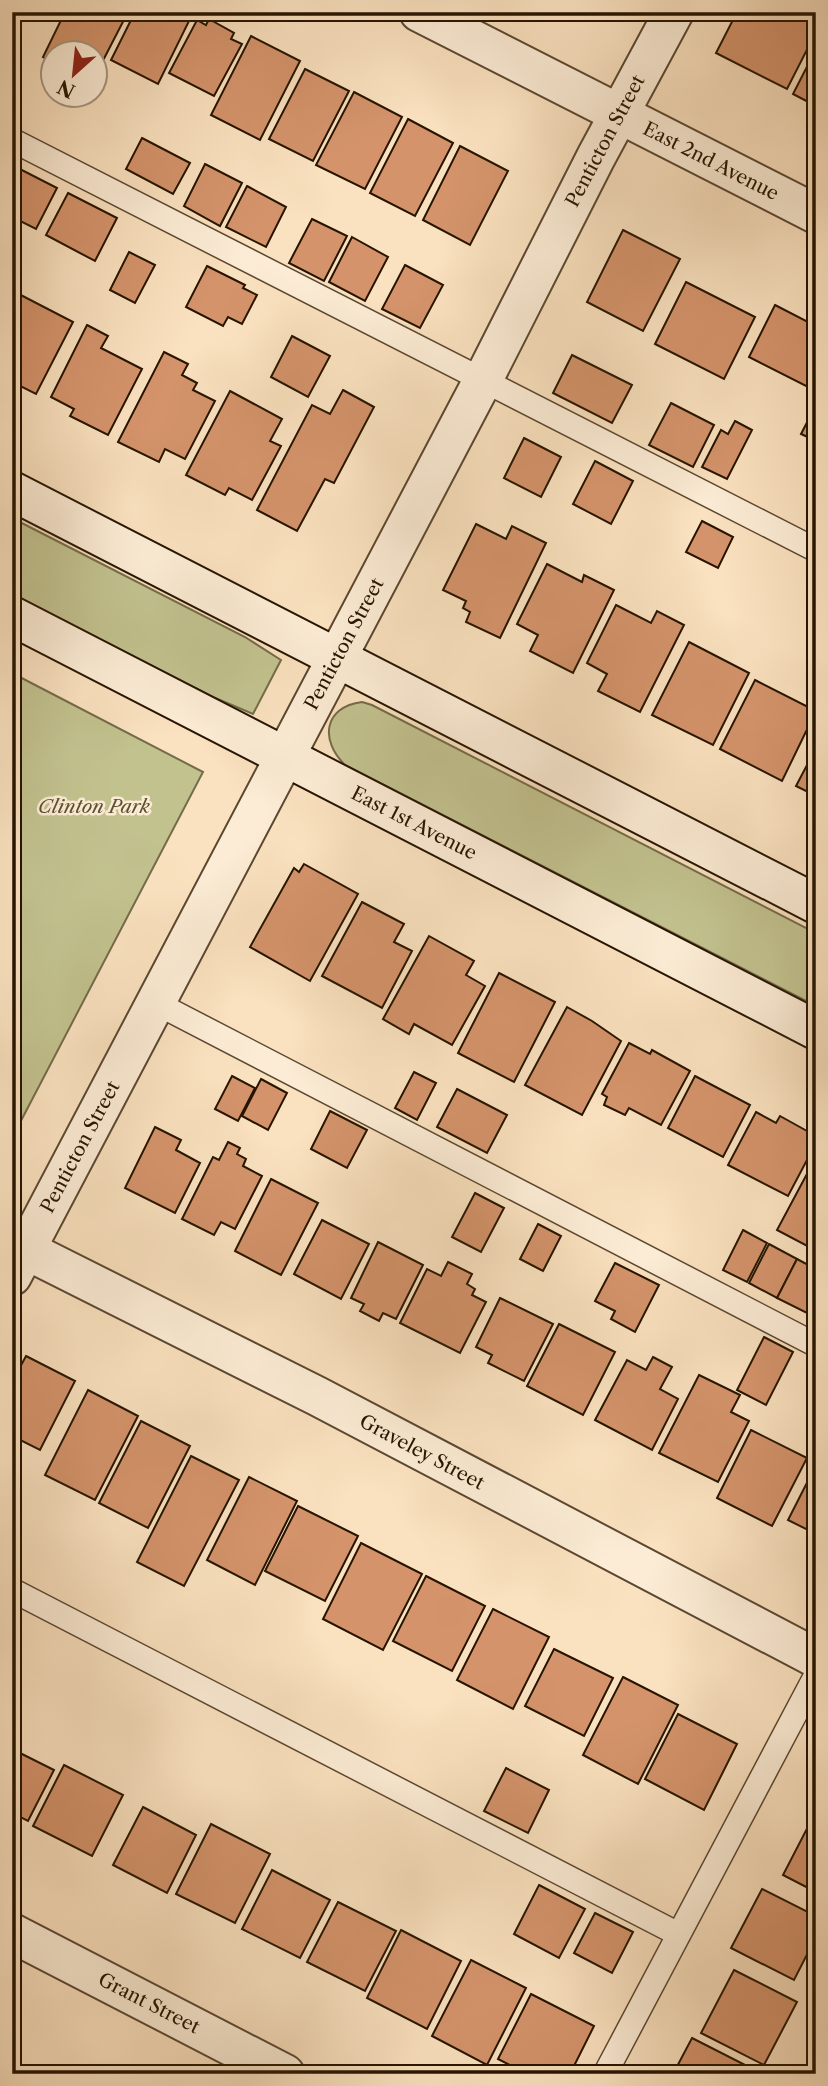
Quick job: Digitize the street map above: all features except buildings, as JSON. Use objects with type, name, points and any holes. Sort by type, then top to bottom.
[{"type":"street","name":"East 2nd Avenue","points":[[419,12],[816,214]]},
{"type":"street","name":"Penticton Street","points":[[19,1263],[674,12]]},
{"type":"street","points":[[12,491],[816,904]]},
{"type":"street","name":"East 1st Avenue","points":[[12,617],[816,1030]]},
{"type":"street","name":"Graveley Street","points":[[19,1263],[317,1396],[816,1658]]},
{"type":"street","name":"Grant Street","points":[[12,1933],[285,2074]]},
{"type":"lane","points":[[12,140],[816,550]]},
{"type":"lane","points":[[156,1003],[816,1345]]},
{"type":"lane","points":[[12,1590],[678,1934]]},
{"type":"lane","points":[[605,2074],[816,1675]]},
{"type":"green space","points":[[12,518],[245,637],[281,660],[253,714],[213,697],[12,595]]},
{"type":"green space","name":"Clinton Park","points":[[12,673],[203,772],[12,1138]]},
{"type":"green space","points":[[362,702],[816,933],[816,1006],[345,765],[332,746],[330,726],[339,711]]}]
